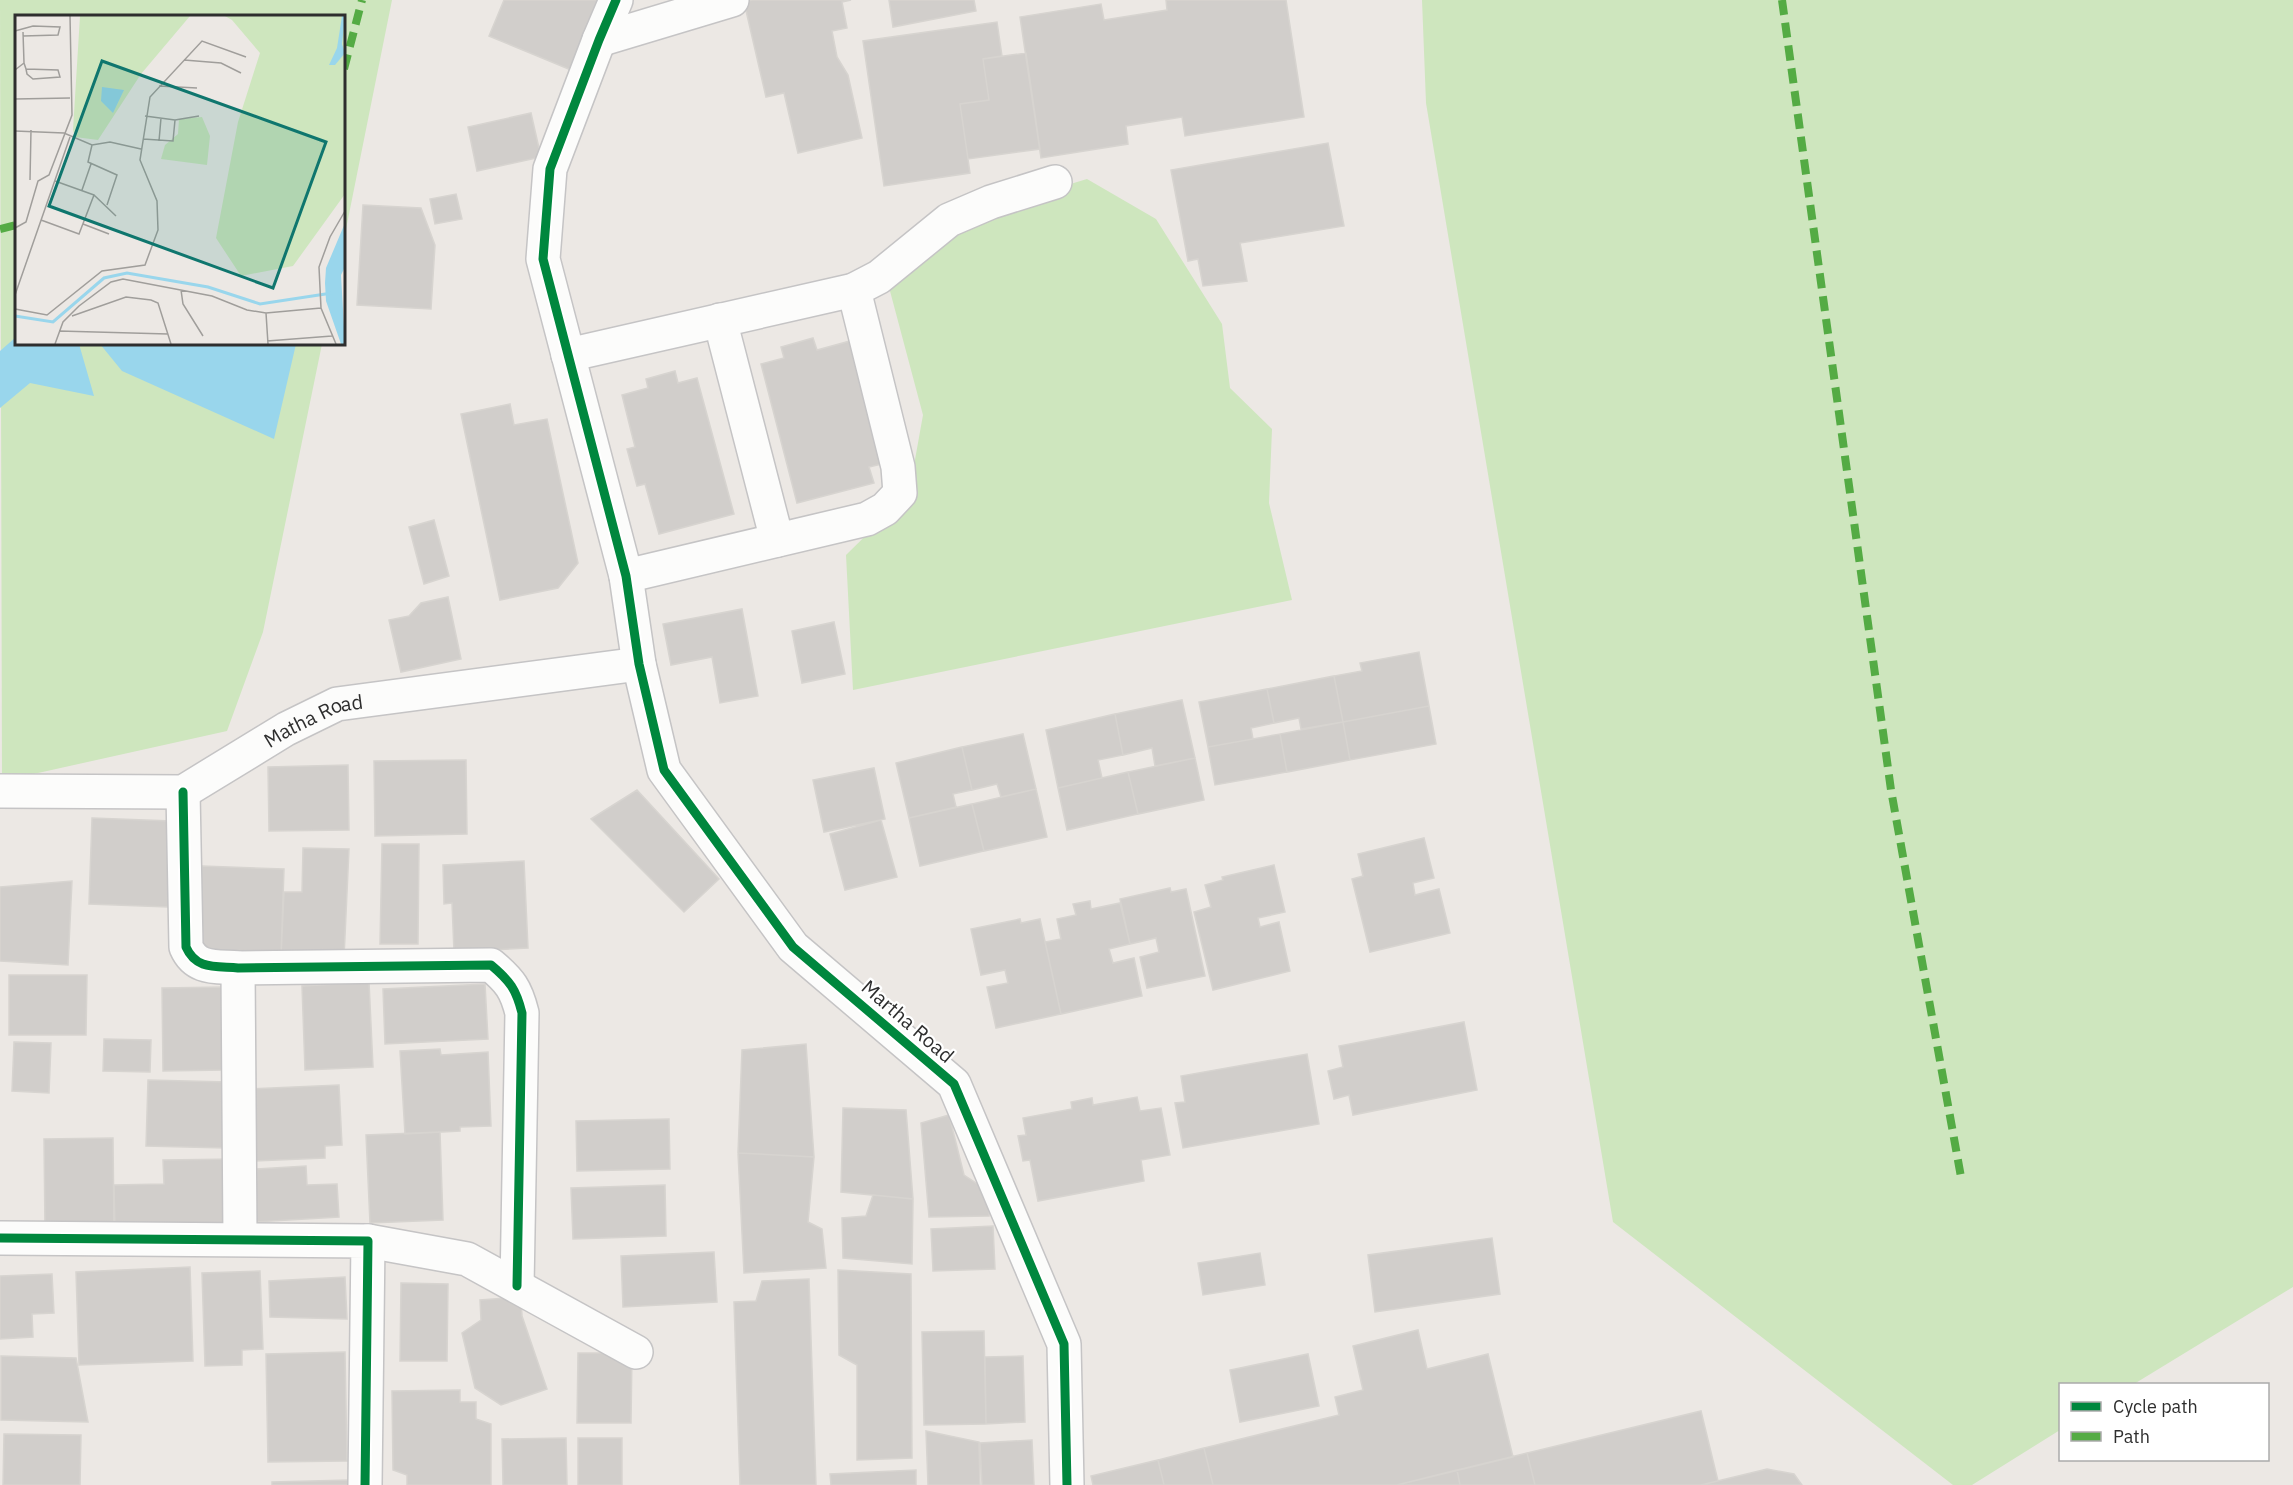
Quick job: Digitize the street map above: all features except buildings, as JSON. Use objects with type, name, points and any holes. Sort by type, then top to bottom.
[{"type":"street","name":"Martha Road","points":[[616,0],[550,169],[543,259],[626,576],[639,664],[664,770],[793,946],[954,1084],[1064,1344],[1066,1485]]},
{"type":"street","points":[[599,40],[732,0]]},
{"type":"street","points":[[568,355],[854,290],[879,277],[949,220],[991,202],[1054,182]]},
{"type":"street","points":[[626,576],[867,519],[885,509],[900,493],[898,467],[854,290]]},
{"type":"street","points":[[720,320],[777,540]]},
{"type":"street","name":"Matha Road","points":[[183,792],[286,729],[337,704],[639,664]]},
{"type":"street","points":[[0,790],[183,792],[186,947],[190,957],[203,965],[238,968],[491,965],[509,980],[518,996],[522,1013],[517,1286]]},
{"type":"street","points":[[238,968],[240,1238]]},
{"type":"street","points":[[0,1238],[240,1238],[368,1241],[467,1259],[636,1352]]},
{"type":"street","points":[[365,1485],[368,1241]]},
{"type":"green space","points":[[0,0],[392,0],[345,234],[345,15],[15,15],[15,345],[322,345],[263,632],[227,731],[2,781]]},
{"type":"green space","points":[[1422,0],[2293,0],[2293,1287],[2136,1383],[2059,1383],[2059,1431],[1972,1485],[1953,1485],[1613,1222],[1426,103]]},
{"type":"green space","points":[[1087,179],[1156,219],[1222,324],[1230,388],[1272,429],[1269,503],[1292,600],[853,690],[846,555],[909,493],[923,415],[886,276],[965,216]]},
{"type":"water","points":[[15,338],[15,345],[79,345],[94,396],[30,383],[0,408],[0,351]]},
{"type":"water","points":[[101,345],[296,345],[274,439],[122,371]]},
{"type":"marked path","points":[[345,65],[362,0]]},
{"type":"marked path","points":[[1782,0],[1891,790],[1961,1177]]},
{"type":"marked path","points":[[0,229],[15,225]]},
{"type":"cycle path","points":[[616,0],[550,169],[543,259],[626,576],[639,664],[664,770],[793,947],[954,1084],[1064,1344],[1067,1485]]},
{"type":"cycle path","points":[[183,792],[186,947],[195,960],[215,967],[238,968],[491,965],[511,986],[522,1013],[517,1286]]},
{"type":"cycle path","points":[[0,1238],[368,1241],[365,1485]]}]
